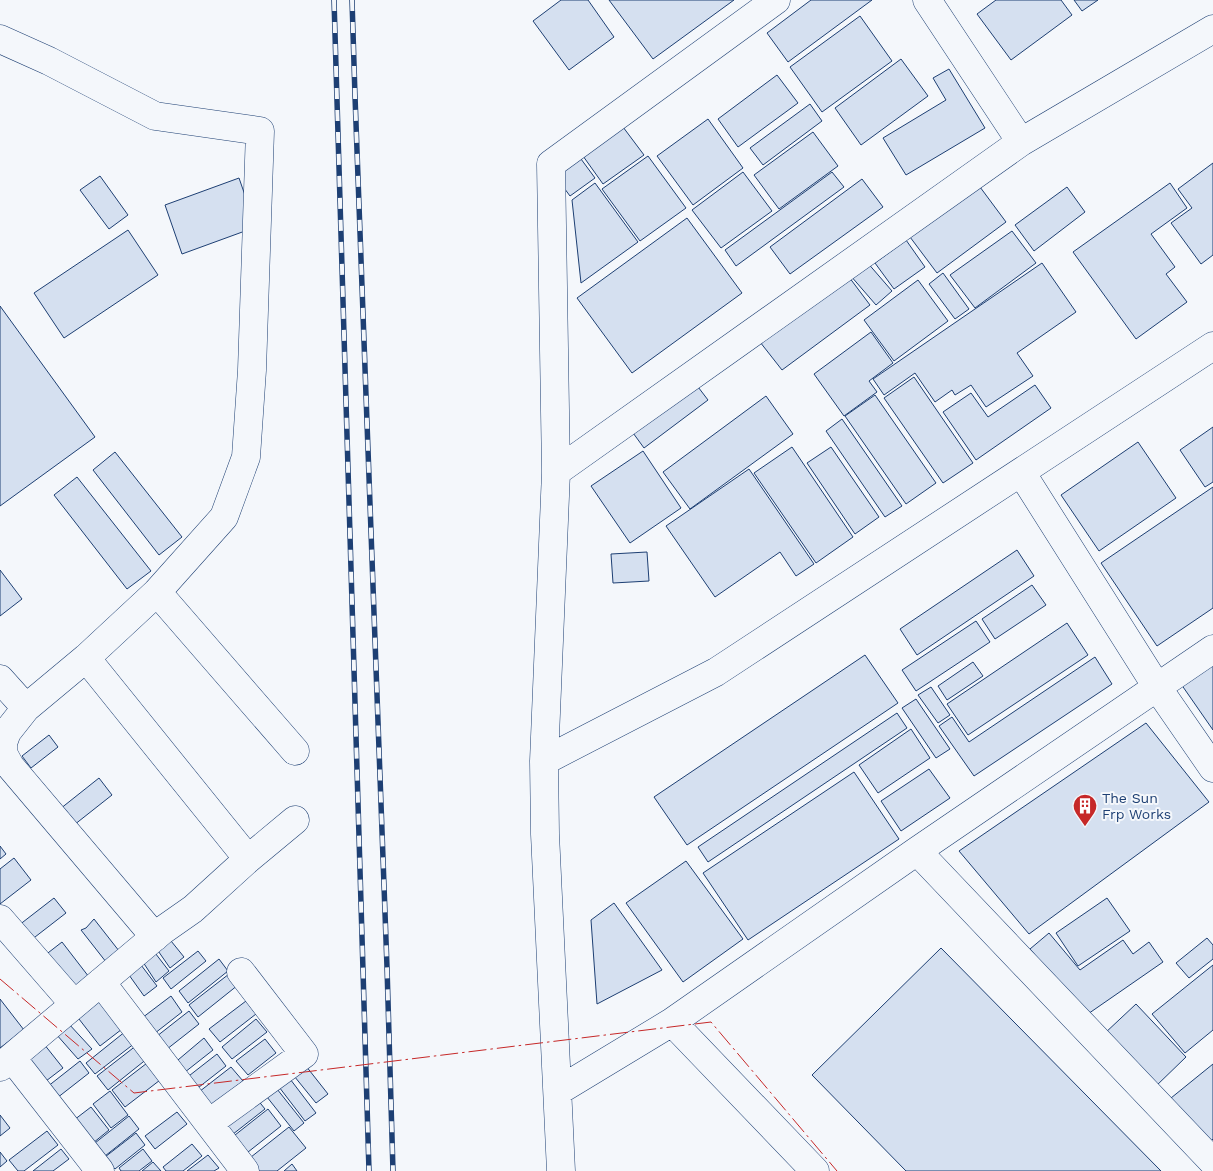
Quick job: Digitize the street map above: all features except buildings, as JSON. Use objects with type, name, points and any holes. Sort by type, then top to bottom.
[{"type":"street","points":[[561,1171],[544,761],[556,472],[551,164],[776,0]]},
{"type":"street","points":[[927,0],[1021,142]]},
{"type":"street","points":[[556,472],[1021,142],[1213,28]]},
{"type":"street","points":[[0,39],[50,61],[156,116],[260,131],[252,370],[246,457],[224,517],[157,592],[86,658],[26,708],[7,732],[4,743],[3,753],[10,766],[155,937]]},
{"type":"street","points":[[544,761],[716,672],[1213,346]]},
{"type":"street","points":[[1020,472],[1157,687],[1213,768]]},
{"type":"street","points":[[157,592],[296,750]]},
{"type":"street","points":[[558,1090],[672,1022],[917,851],[1213,649]]},
{"type":"street","points":[[86,658],[248,859]]},
{"type":"street","points":[[0,679],[26,708]]},
{"type":"street","points":[[100,1171],[6,1063],[155,937],[193,909],[248,859],[295,820]]},
{"type":"street","points":[[917,851],[1213,1162]]},
{"type":"street","points":[[0,919],[74,1004]]},
{"type":"street","points":[[209,1123],[304,1054],[241,972]]},
{"type":"street","points":[[101,982],[245,1171]]},
{"type":"street","points":[[672,1022],[815,1171]]},
{"type":"railway","points":[[334,0],[369,1171]]},
{"type":"railway","points":[[352,0],[393,1171]]},
{"type":"power","points":[[0,979],[134,1093],[711,1022],[837,1171]]},
{"type":"place","name":"The Sun Frp Works","points":[[1085,827]]}]
